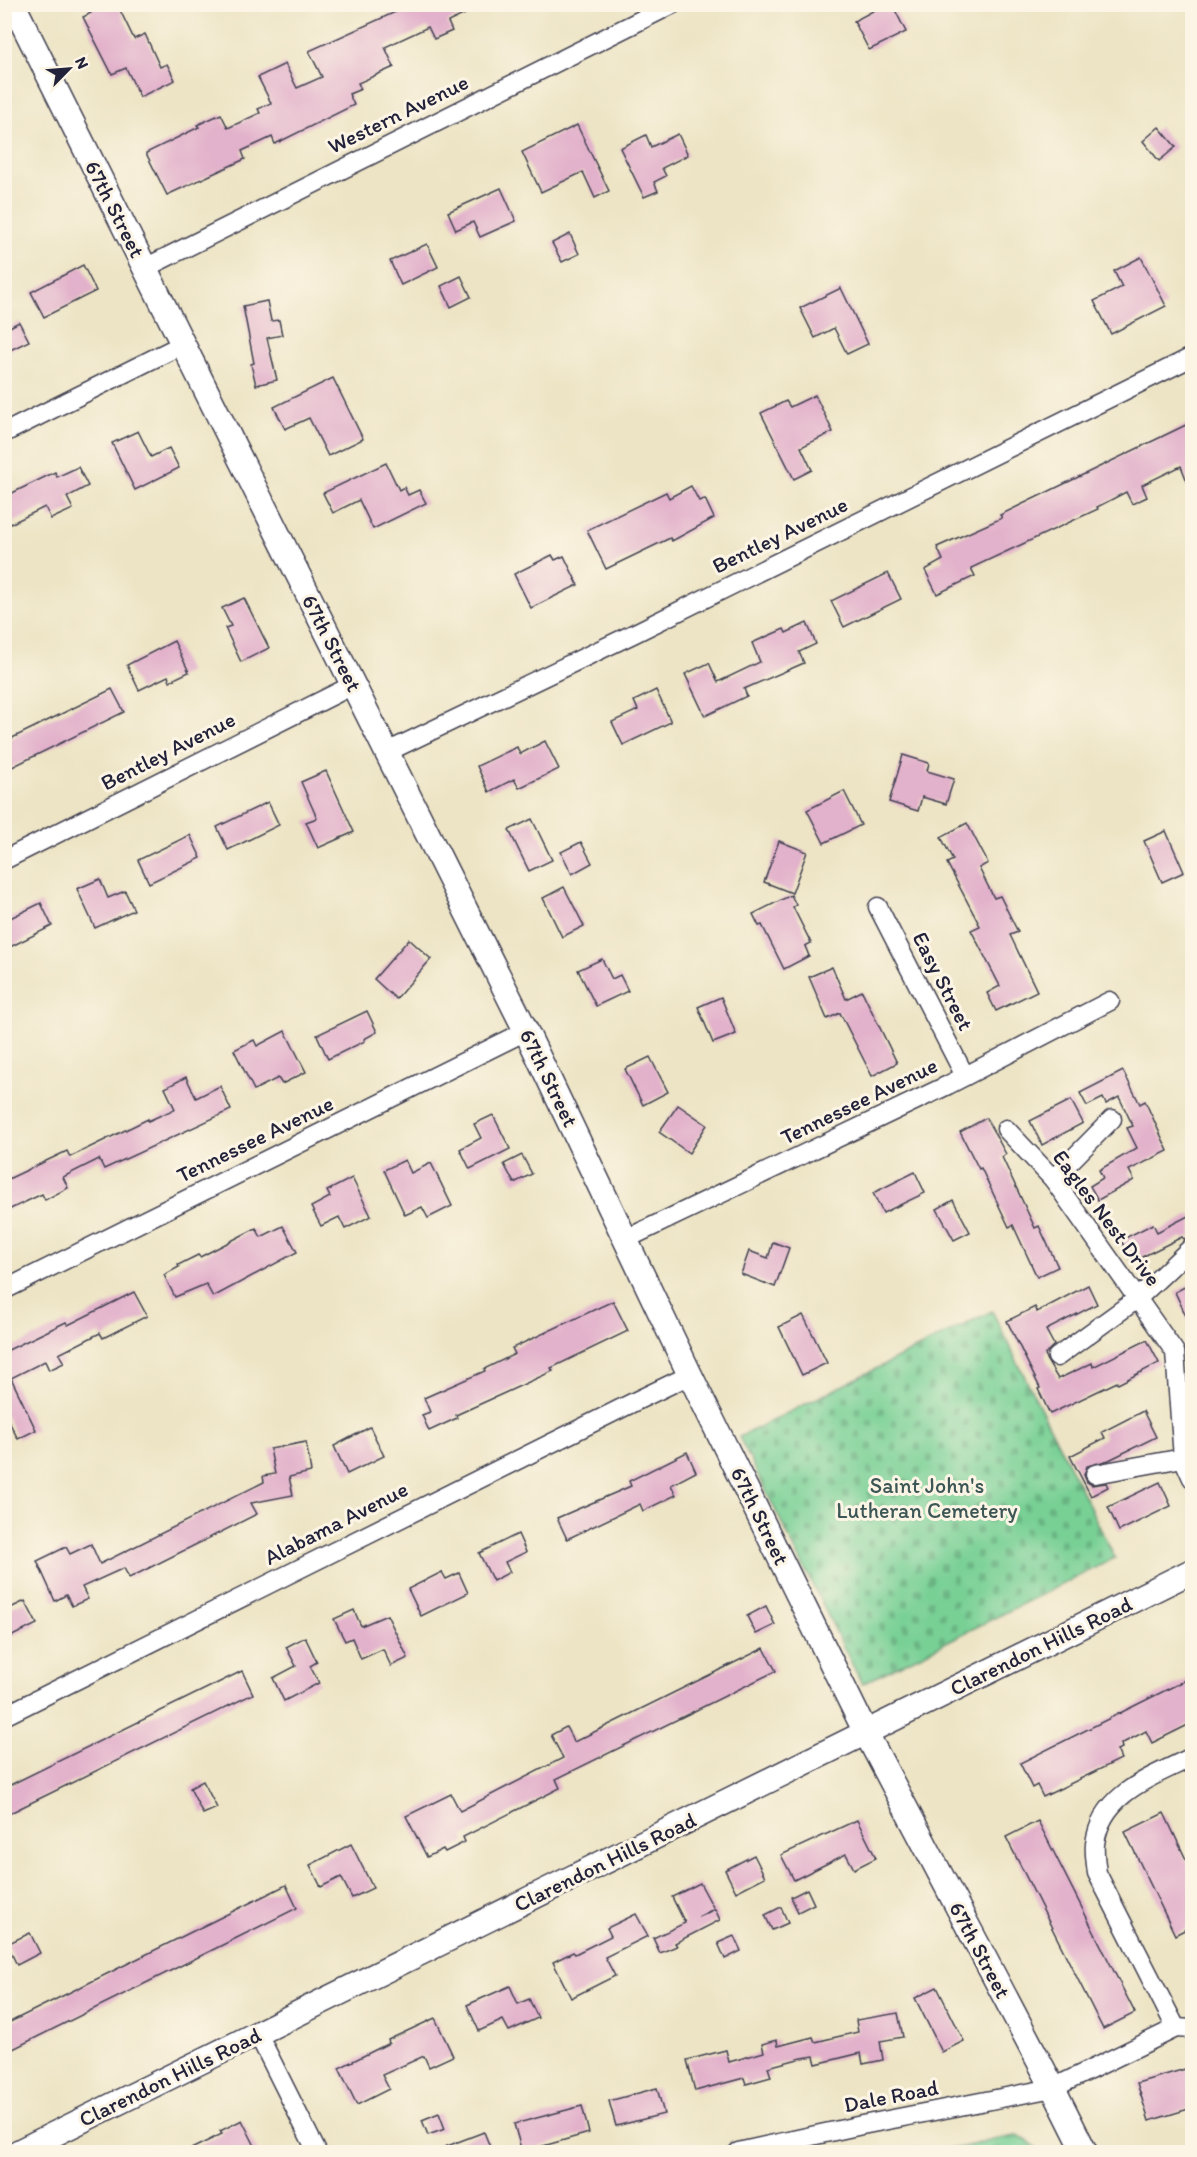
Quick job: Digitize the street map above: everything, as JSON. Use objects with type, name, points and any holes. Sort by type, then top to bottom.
[{"type":"street","name":"67th Street","points":[[13,4],[526,1031],[690,1375],[866,1733],[1085,2152]]},
{"type":"street","name":"Western Avenue","points":[[145,268],[673,4]]},
{"type":"street","points":[[4,433],[183,344]]},
{"type":"street","name":"Bentley Avenue","points":[[387,752],[633,634],[1192,357]]},
{"type":"street","name":"Bentley Avenue","points":[[4,860],[353,685]]},
{"type":"street","name":"Easy Street","points":[[878,907],[965,1076]]},
{"type":"street","name":"Tennessee Avenue","points":[[626,1239],[965,1076],[1110,1001]]},
{"type":"street","name":"Tennessee Avenue","points":[[4,1290],[526,1031]]},
{"type":"street","points":[[1053,1179],[1112,1119]]},
{"type":"street","name":"Eagles Nest Drive","points":[[1006,1129],[1053,1179],[1175,1352],[1185,1397],[1183,1458],[1192,1478]]},
{"type":"street","points":[[1057,1357],[1137,1299],[1192,1247]]},
{"type":"street","name":"Alabama Avenue","points":[[4,1716],[690,1375]]},
{"type":"street","points":[[1095,1474],[1183,1458]]},
{"type":"street","name":"Clarendon Hills Road","points":[[18,2152],[1192,1571]]},
{"type":"street","points":[[1184,2029],[1097,1873],[1095,1844],[1102,1820],[1117,1798],[1138,1784],[1192,1757]]},
{"type":"street","name":"Dale Road","points":[[738,2152],[1053,2088],[1184,2029]]},
{"type":"street","points":[[258,2034],[317,2152]]},
{"type":"green space","name":"Saint John's Lutheran Cemetery","points":[[992,1311],[1115,1558],[862,1684],[739,1437]]},
{"type":"green space","points":[[1016,2136],[1026,2139],[1041,2152],[896,2152],[915,2148],[951,2149]]},
{"type":"building","points":[[87,4],[117,4],[134,39],[145,34],[160,67],[167,64],[175,80],[140,97],[126,68],[112,74],[83,17],[91,13]]},
{"type":"building","points":[[413,4],[486,4],[448,22],[452,31],[434,39],[428,27],[385,47],[394,67],[358,83],[361,89],[349,94],[354,105],[275,144],[272,137],[242,151],[245,159],[167,195],[146,153],[221,114],[228,128],[260,113],[258,109],[271,103],[258,77],[285,64],[297,88],[322,77],[309,51]]},
{"type":"building","points":[[886,4],[892,4],[906,32],[869,50],[854,21]]},
{"type":"building","points":[[577,125],[609,191],[595,198],[583,172],[541,192],[522,152]]},
{"type":"building","points":[[1159,127],[1176,147],[1159,161],[1143,141]]},
{"type":"building","points":[[678,134],[688,155],[662,168],[666,176],[654,182],[658,191],[644,197],[620,148],[646,135],[651,147]]},
{"type":"building","points":[[501,188],[516,221],[480,237],[473,222],[456,230],[448,212]]},
{"type":"building","points":[[570,234],[579,254],[562,262],[552,243]]},
{"type":"building","points":[[427,244],[438,267],[401,285],[390,261]]},
{"type":"building","points":[[1141,257],[1166,306],[1111,334],[1094,301],[1122,287],[1114,271]]},
{"type":"building","points":[[83,265],[96,291],[44,317],[31,292]]},
{"type":"building","points":[[461,276],[471,297],[451,307],[441,286]]},
{"type":"building","points":[[841,288],[868,344],[847,354],[834,328],[815,338],[800,308]]},
{"type":"building","points":[[267,301],[271,321],[279,320],[282,335],[267,338],[277,380],[256,385],[243,306]]},
{"type":"building","points":[[19,322],[29,341],[4,353],[4,330]]},
{"type":"building","points":[[333,378],[363,439],[328,456],[309,418],[285,429],[274,407]]},
{"type":"building","points":[[815,395],[833,432],[801,447],[812,470],[794,479],[761,413],[786,401],[790,407]]},
{"type":"building","points":[[1192,422],[1192,494],[1181,466],[1142,485],[1147,497],[1132,504],[1126,492],[1097,507],[1098,509],[971,568],[975,576],[937,594],[925,570],[943,560],[937,547],[1002,518],[1000,515]]},
{"type":"building","points":[[138,431],[151,457],[169,448],[179,468],[135,490],[112,443]]},
{"type":"building","points":[[386,463],[399,490],[404,487],[408,495],[419,490],[426,503],[373,529],[359,500],[333,513],[323,493]]},
{"type":"building","points":[[78,467],[88,486],[67,497],[73,509],[51,519],[45,507],[4,527],[4,497],[55,472],[57,477]]},
{"type":"building","points":[[691,486],[699,501],[705,499],[714,518],[672,541],[670,538],[606,569],[587,530],[666,492],[669,498]]},
{"type":"building","points":[[552,555],[555,560],[564,556],[578,585],[531,608],[514,574]]},
{"type":"building","points":[[888,573],[901,599],[844,627],[831,601]]},
{"type":"building","points":[[244,598],[269,648],[241,662],[225,628],[231,626],[222,608]]},
{"type":"building","points":[[807,623],[816,644],[799,652],[804,663],[744,689],[747,696],[705,716],[685,674],[709,663],[718,682],[760,662],[752,643],[784,629],[786,633]]},
{"type":"building","points":[[174,641],[189,672],[170,681],[168,676],[139,690],[127,665]]},
{"type":"building","points":[[112,689],[124,712],[4,771],[4,742]]},
{"type":"building","points":[[656,690],[671,722],[623,745],[612,722],[638,710],[634,701]]},
{"type":"building","points":[[545,741],[559,769],[519,788],[514,779],[489,792],[477,766],[517,747],[520,754]]},
{"type":"building","points":[[903,755],[929,763],[927,771],[954,779],[946,804],[922,797],[918,811],[889,802]]},
{"type":"building","points":[[326,771],[354,832],[318,848],[306,822],[317,818],[301,782]]},
{"type":"building","points":[[844,791],[861,825],[824,843],[807,810]]},
{"type":"building","points":[[268,802],[279,825],[228,850],[217,827]]},
{"type":"building","points":[[532,819],[552,860],[529,871],[509,830]]},
{"type":"building","points":[[967,823],[988,863],[979,868],[994,898],[1000,896],[1018,932],[1010,935],[1037,991],[996,1011],[987,993],[1000,986],[971,930],[980,926],[947,863],[953,860],[941,837]]},
{"type":"building","points":[[1166,831],[1184,872],[1162,882],[1144,841]]},
{"type":"building","points":[[190,835],[201,858],[149,883],[138,860]]},
{"type":"building","points":[[779,841],[807,852],[792,893],[764,882]]},
{"type":"building","points":[[581,842],[592,863],[572,874],[561,852]]},
{"type":"building","points":[[100,879],[108,898],[125,891],[134,910],[95,928],[77,889]]},
{"type":"building","points":[[564,887],[584,926],[562,937],[543,898]]},
{"type":"building","points":[[791,895],[796,905],[793,907],[811,943],[805,946],[809,956],[784,969],[762,925],[759,926],[753,914]]},
{"type":"building","points":[[41,903],[52,926],[4,950],[4,921]]},
{"type":"building","points":[[409,939],[431,959],[396,999],[374,979]]},
{"type":"building","points":[[602,959],[612,979],[620,975],[628,991],[596,1006],[578,970]]},
{"type":"building","points":[[832,967],[846,999],[862,991],[897,1063],[872,1076],[840,1013],[827,1019],[809,977]]},
{"type":"building","points":[[721,997],[736,1034],[713,1043],[698,1007]]},
{"type":"building","points":[[367,1011],[377,1032],[364,1039],[365,1041],[328,1059],[317,1035]]},
{"type":"building","points":[[285,1031],[306,1072],[282,1084],[278,1078],[254,1090],[234,1050],[254,1040],[257,1046]]},
{"type":"building","points":[[650,1057],[668,1092],[643,1105],[625,1069]]},
{"type":"building","points":[[1123,1071],[1140,1104],[1145,1101],[1168,1151],[1129,1170],[1134,1180],[1098,1200],[1090,1186],[1103,1178],[1099,1170],[1137,1148],[1127,1128],[1133,1126],[1119,1097],[1106,1104],[1103,1098],[1087,1106],[1080,1093]]},
{"type":"building","points":[[186,1077],[196,1098],[220,1086],[231,1110],[104,1169],[99,1159],[63,1177],[68,1188],[45,1200],[42,1194],[4,1212],[4,1181],[67,1151],[70,1157],[148,1119],[148,1121],[175,1109],[165,1088]]},
{"type":"building","points":[[1071,1100],[1083,1123],[1042,1145],[1030,1121]]},
{"type":"building","points":[[678,1105],[707,1125],[689,1153],[659,1132]]},
{"type":"building","points":[[493,1115],[510,1149],[470,1169],[460,1149],[481,1138],[474,1124]]},
{"type":"building","points":[[986,1118],[1006,1154],[1002,1157],[1035,1228],[1039,1226],[1058,1267],[1037,1277],[1013,1225],[1009,1227],[981,1168],[979,1169],[960,1132]]},
{"type":"building","points":[[522,1155],[532,1174],[514,1183],[504,1164]]},
{"type":"building","points":[[405,1160],[411,1173],[431,1163],[452,1206],[428,1218],[422,1207],[405,1215],[384,1170]]},
{"type":"building","points":[[915,1172],[925,1193],[883,1213],[873,1193]]},
{"type":"building","points":[[352,1178],[371,1216],[345,1229],[339,1217],[321,1226],[311,1207],[330,1197],[327,1191]]},
{"type":"building","points":[[953,1200],[970,1232],[954,1240],[937,1209]]},
{"type":"building","points":[[1192,1214],[1192,1236],[1184,1239],[1182,1237],[1132,1262],[1121,1240],[1153,1224],[1157,1232]]},
{"type":"building","points":[[283,1226],[297,1252],[213,1297],[206,1284],[175,1297],[164,1275],[179,1267],[178,1265],[198,1255],[200,1257],[256,1228],[261,1237]]},
{"type":"building","points":[[773,1242],[789,1248],[775,1287],[741,1274],[749,1251],[768,1258]]},
{"type":"building","points":[[1192,1283],[1192,1329],[1175,1292]]},
{"type":"building","points":[[1088,1285],[1097,1304],[1046,1330],[1054,1345],[1045,1354],[1046,1359],[1058,1379],[1092,1363],[1093,1367],[1147,1340],[1159,1363],[1050,1414],[1038,1389],[1040,1388],[1007,1321],[1035,1307],[1037,1312]]},
{"type":"building","points":[[134,1292],[147,1316],[103,1338],[100,1333],[59,1354],[64,1363],[49,1370],[45,1361],[11,1378],[36,1430],[18,1439],[4,1412],[4,1352],[66,1322],[68,1325]]},
{"type":"building","points":[[613,1301],[628,1331],[551,1368],[553,1371],[456,1415],[457,1418],[429,1431],[422,1415],[430,1412],[424,1398],[485,1371],[484,1369],[515,1354],[512,1348]]},
{"type":"building","points":[[803,1315],[827,1363],[802,1375],[779,1327]]},
{"type":"building","points":[[1143,1411],[1156,1437],[1109,1460],[1087,1466],[1084,1475],[1087,1482],[1092,1485],[1106,1483],[1108,1487],[1091,1496],[1070,1456],[1105,1438],[1102,1432]]},
{"type":"building","points":[[370,1427],[384,1456],[347,1474],[334,1446]]},
{"type":"building","points":[[306,1442],[311,1472],[289,1477],[293,1495],[251,1503],[257,1514],[129,1578],[124,1568],[82,1587],[88,1599],[72,1606],[66,1595],[55,1601],[37,1561],[66,1547],[70,1554],[91,1544],[100,1564],[264,1482],[263,1476],[275,1474],[270,1449]]},
{"type":"building","points":[[687,1452],[696,1472],[671,1485],[676,1495],[643,1511],[640,1504],[567,1539],[557,1518],[631,1486],[629,1481]]},
{"type":"building","points":[[1160,1482],[1171,1506],[1119,1531],[1108,1507]]},
{"type":"building","points":[[518,1534],[526,1552],[505,1562],[510,1572],[493,1581],[479,1553]]},
{"type":"building","points":[[442,1572],[446,1579],[459,1573],[468,1593],[421,1616],[408,1589]]},
{"type":"building","points":[[25,1601],[37,1624],[4,1640],[4,1611]]},
{"type":"building","points":[[766,1606],[775,1625],[756,1634],[747,1616]]},
{"type":"building","points":[[354,1610],[361,1626],[387,1615],[408,1658],[391,1666],[383,1649],[361,1659],[352,1638],[345,1641],[334,1619]]},
{"type":"building","points":[[305,1637],[317,1662],[310,1666],[319,1683],[284,1701],[273,1678],[296,1666],[286,1647]]},
{"type":"building","points":[[764,1648],[776,1671],[556,1779],[560,1788],[463,1837],[465,1842],[445,1852],[443,1849],[427,1857],[406,1816],[451,1794],[460,1811],[563,1758],[551,1735],[566,1727],[574,1742]]},
{"type":"building","points":[[242,1671],[253,1694],[4,1816],[4,1788]]},
{"type":"building","points":[[1192,1677],[1192,1723],[1152,1743],[1146,1731],[1121,1744],[1122,1748],[1117,1750],[1121,1759],[1043,1797],[1037,1785],[1032,1788],[1020,1763]]},
{"type":"building","points":[[203,1781],[217,1808],[203,1814],[190,1788]]},
{"type":"building","points":[[1164,1813],[1192,1872],[1192,1926],[1175,1935],[1125,1832]]},
{"type":"building","points":[[857,1820],[876,1858],[854,1869],[846,1854],[794,1880],[781,1855]]},
{"type":"building","points":[[1038,1821],[1135,2013],[1103,2029],[1006,1837]]},
{"type":"building","points":[[351,1844],[373,1888],[352,1898],[341,1877],[321,1887],[310,1865]]},
{"type":"building","points":[[754,1855],[765,1877],[736,1892],[725,1870]]},
{"type":"building","points":[[700,1883],[714,1909],[698,1917],[715,1909],[720,1920],[675,1943],[677,1946],[660,1953],[653,1938],[685,1923],[672,1897]]},
{"type":"building","points":[[286,1885],[297,1908],[11,2050],[4,2036],[4,2025]]},
{"type":"building","points":[[807,1889],[814,1904],[798,1912],[791,1897]]},
{"type":"building","points":[[781,1907],[788,1923],[772,1930],[765,1915]]},
{"type":"building","points":[[636,1914],[648,1936],[605,1957],[615,1976],[571,1998],[553,1962],[611,1936],[607,1928]]},
{"type":"building","points":[[30,1933],[40,1953],[17,1965],[7,1944]]},
{"type":"building","points":[[734,1936],[741,1951],[725,1959],[718,1943]]},
{"type":"building","points":[[510,1986],[518,2004],[529,1999],[538,2018],[509,2031],[503,2020],[479,2031],[467,2005]]},
{"type":"building","points":[[937,1987],[964,2041],[942,2052],[915,1998]]},
{"type":"building","points":[[898,2013],[903,2037],[880,2041],[883,2060],[863,2064],[861,2053],[816,2064],[814,2056],[768,2067],[771,2077],[746,2084],[744,2078],[695,2091],[687,2060],[726,2050],[729,2062],[764,2052],[762,2044],[777,2040],[778,2046],[813,2037],[815,2042],[858,2032],[856,2020]]},
{"type":"building","points":[[435,2018],[453,2056],[429,2067],[424,2056],[382,2075],[389,2089],[357,2105],[339,2068],[389,2043],[388,2040]]},
{"type":"building","points":[[1192,2067],[1192,2108],[1149,2121],[1137,2083]]},
{"type":"building","points":[[657,2088],[664,2114],[616,2126],[609,2101]]},
{"type":"building","points":[[582,2106],[589,2133],[522,2152],[514,2124]]},
{"type":"building","points":[[439,2113],[445,2129],[428,2135],[422,2120]]},
{"type":"building","points":[[242,2120],[258,2152],[185,2152],[222,2134],[220,2131]]},
{"type":"building","points":[[484,2132],[492,2152],[434,2152],[434,2151]]}]
